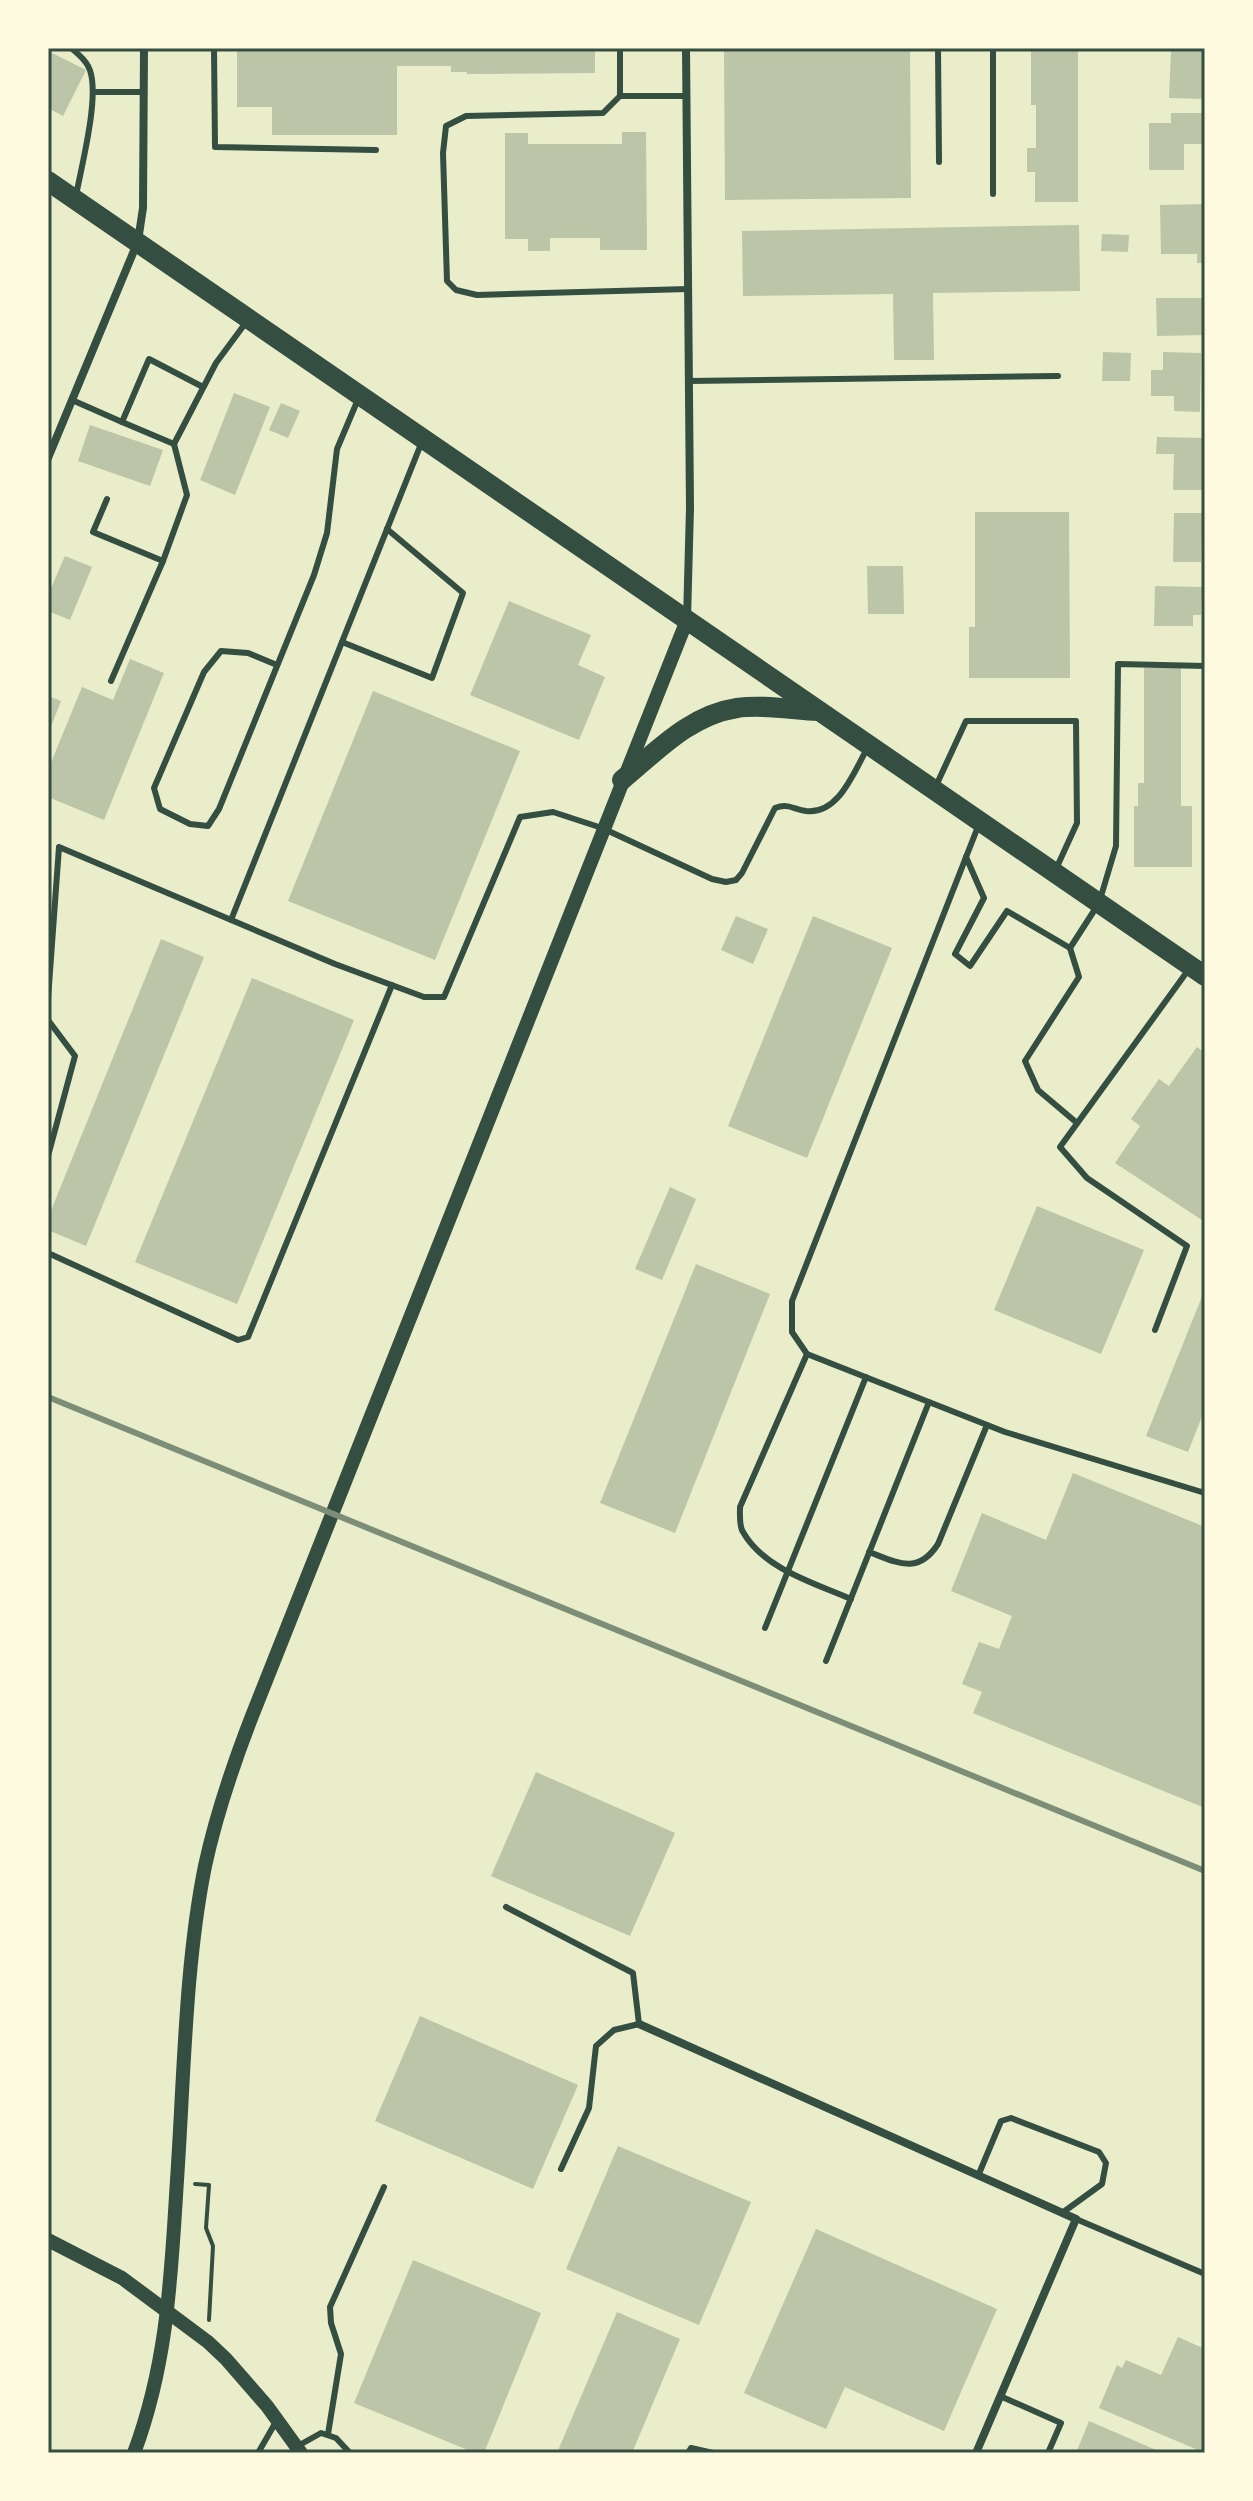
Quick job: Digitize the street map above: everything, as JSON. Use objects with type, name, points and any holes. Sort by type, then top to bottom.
[{"type":"main road","points":[[48,181],[1198,971]]},
{"type":"main road","points":[[622,780],[700,719],[748,707],[820,711]]},
{"type":"street","points":[[48,458],[138,241],[143,208],[144,48]]},
{"type":"street","points":[[134,2453],[150,2405],[165,2337],[192,1963],[205,1867],[234,1763],[687,620],[690,508],[686,48]]},
{"type":"street","points":[[639,2024],[1076,2219],[976,2453]]},
{"type":"street","points":[[48,2240],[122,2278],[208,2342],[226,2359],[299,2450]]},
{"type":"lane","points":[[71,48],[90,67],[93,92],[75,199]]},
{"type":"lane","points":[[214,48],[215,147],[376,150]]},
{"type":"lane","points":[[620,48],[620,96]]},
{"type":"lane","points":[[938,48],[939,162]]},
{"type":"lane","points":[[993,48],[993,194]]},
{"type":"lane","points":[[93,92],[144,92]]},
{"type":"lane","points":[[687,96],[620,96],[603,113],[466,116],[446,126],[443,153],[447,281],[456,290],[477,295],[688,289]]},
{"type":"lane","points":[[111,681],[163,561],[187,495],[174,444],[216,363],[249,318]]},
{"type":"lane","points":[[122,422],[149,359],[203,387]]},
{"type":"lane","points":[[689,381],[1058,376]]},
{"type":"lane","points":[[277,665],[248,653],[221,651],[204,672],[154,788],[160,809],[190,824],[208,826],[219,809],[277,665],[318,561],[327,533],[337,449],[360,394]]},
{"type":"lane","points":[[72,400],[174,444]]},
{"type":"lane","points":[[231,920],[423,438]]},
{"type":"lane","points":[[107,499],[93,532],[163,561]]},
{"type":"lane","points":[[342,642],[432,678],[463,593],[387,529]]},
{"type":"lane","points":[[1070,948],[1099,903],[1116,846],[1118,664],[1205,666]]},
{"type":"lane","points":[[934,790],[966,721],[1076,721],[1077,823],[1054,872]]},
{"type":"lane","points":[[48,999],[59,847],[392,985],[424,997],[444,997],[520,817],[553,812],[602,828],[712,879],[726,882],[736,880],[775,808],[785,805],[806,811],[829,805],[838,798],[870,745]]},
{"type":"lane","points":[[980,821],[792,1301],[792,1332],[807,1354],[987,1425],[1205,1493]]},
{"type":"lane","points":[[966,857],[984,898],[955,954],[970,966],[1007,911],[1070,948],[1079,977],[1025,1061],[1038,1090],[1077,1123]]},
{"type":"lane","points":[[1155,1330],[1187,1246],[1087,1178],[1060,1147],[1198,971]]},
{"type":"lane","points":[[48,1253],[238,1340],[248,1337],[392,985]]},
{"type":"lane","points":[[48,1020],[75,1056],[48,1156]]},
{"type":"lane","points":[[807,1354],[740,1507],[742,1530],[760,1552],[789,1572],[851,1599]]},
{"type":"lane","points":[[765,1628],[866,1377]]},
{"type":"lane","points":[[826,1661],[929,1402]]},
{"type":"lane","points":[[869,1552],[899,1564],[916,1565],[929,1557],[938,1544],[987,1425]]},
{"type":"lane","points":[[506,1907],[633,1973],[639,2024],[614,2030],[596,2046],[589,2108],[561,2169]]},
{"type":"lane","points":[[978,2176],[1001,2121],[1011,2118],[1099,2152],[1106,2163],[1102,2184],[1062,2213]]},
{"type":"lane","points":[[328,2434],[341,2354],[331,2323],[330,2307],[384,2187]]},
{"type":"lane","points":[[1076,2219],[1205,2274]]},
{"type":"lane","points":[[1000,2396],[1061,2423],[1048,2453]]},
{"type":"lane","points":[[258,2453],[277,2420]]},
{"type":"lane","points":[[299,2450],[321,2433],[336,2438],[350,2453]]},
{"type":"lane","points":[[688,2453],[691,2448],[713,2453]]},
{"type":"path","points":[[177,2183],[209,2185],[206,2228],[213,2246],[208,2342]]},
{"type":"building","points":[[237,48],[595,48],[595,73],[467,74],[451,72],[451,66],[397,66],[397,135],[272,135],[272,107],[237,107]]},
{"type":"building","points":[[724,48],[910,48],[911,198],[725,200]]},
{"type":"building","points":[[1164,48],[1205,51],[1205,99],[1169,98],[1171,51],[1164,51]]},
{"type":"building","points":[[1031,51],[1078,51],[1078,202],[1035,202],[1035,172],[1027,172],[1027,148],[1036,148],[1036,105],[1031,105]]},
{"type":"building","points":[[50,52],[86,70],[63,116],[48,108]]},
{"type":"building","points":[[1171,113],[1204,113],[1204,144],[1184,144],[1184,170],[1149,170],[1149,123],[1171,123]]},
{"type":"building","points":[[622,132],[646,132],[647,250],[600,250],[600,238],[550,238],[550,251],[528,251],[528,239],[505,239],[505,133],[528,133],[528,144],[622,144]]},
{"type":"building","points":[[1205,204],[1205,263],[1197,263],[1197,254],[1161,254],[1160,205]]},
{"type":"building","points":[[1079,225],[1080,291],[933,293],[934,360],[894,360],[893,294],[743,296],[742,231]]},
{"type":"building","points":[[1102,234],[1129,235],[1128,252],[1101,251]]},
{"type":"building","points":[[1156,298],[1204,298],[1203,335],[1157,336]]},
{"type":"building","points":[[1103,352],[1131,353],[1130,381],[1102,381]]},
{"type":"building","points":[[1163,352],[1201,353],[1200,412],[1174,411],[1174,396],[1151,396],[1151,370],[1163,370]]},
{"type":"building","points":[[234,393],[270,407],[235,495],[200,480]]},
{"type":"building","points":[[281,403],[300,411],[288,438],[269,430]]},
{"type":"building","points":[[90,425],[163,450],[150,486],[78,461]]},
{"type":"building","points":[[1157,437],[1204,438],[1202,490],[1173,490],[1174,454],[1156,454]]},
{"type":"building","points":[[975,512],[1069,512],[1070,678],[969,678],[969,627],[975,627]]},
{"type":"building","points":[[1174,513],[1203,513],[1201,562],[1173,562]]},
{"type":"building","points":[[65,556],[92,567],[70,620],[48,611],[48,595]]},
{"type":"building","points":[[867,566],[903,566],[904,614],[868,614]]},
{"type":"building","points":[[1155,586],[1202,587],[1201,615],[1193,615],[1193,626],[1154,626]]},
{"type":"building","points":[[509,601],[591,635],[578,665],[605,677],[579,740],[470,695]]},
{"type":"building","points":[[130,659],[164,673],[104,820],[48,797],[48,770],[82,687],[113,700]]},
{"type":"building","points":[[1144,668],[1181,668],[1181,806],[1192,806],[1192,867],[1134,867],[1134,806],[1138,806],[1138,783],[1144,783]]},
{"type":"building","points":[[373,691],[520,751],[435,960],[288,901]]},
{"type":"building","points":[[48,696],[61,701],[48,734]]},
{"type":"building","points":[[736,916],[768,929],[753,964],[721,950]]},
{"type":"building","points":[[813,916],[892,948],[807,1158],[728,1126]]},
{"type":"building","points":[[161,939],[204,957],[86,1246],[48,1230],[48,1218]]},
{"type":"building","points":[[252,978],[354,1020],[237,1304],[135,1262]]},
{"type":"building","points":[[1197,1047],[1205,1053],[1205,1222],[1115,1163],[1140,1126],[1131,1119],[1159,1079],[1169,1086]]},
{"type":"building","points":[[670,1187],[696,1199],[662,1280],[635,1269]]},
{"type":"building","points":[[1037,1206],[1144,1250],[1101,1354],[994,1310]]},
{"type":"building","points":[[696,1264],[770,1294],[675,1533],[600,1503]]},
{"type":"building","points":[[1205,1289],[1205,1409],[1188,1452],[1146,1436]]},
{"type":"building","points":[[1073,1473],[1205,1527],[1205,1808],[973,1713],[982,1692],[962,1684],[979,1642],[999,1649],[1012,1616],[951,1591],[982,1513],[1046,1540]]},
{"type":"building","points":[[536,1772],[675,1833],[630,1936],[491,1876]]},
{"type":"building","points":[[420,2016],[578,2085],[533,2189],[375,2121]]},
{"type":"building","points":[[618,2146],[751,2202],[699,2325],[566,2269]]},
{"type":"building","points":[[816,2229],[997,2309],[944,2431],[845,2387],[826,2429],[744,2393]]},
{"type":"building","points":[[413,2260],[541,2313],[484,2453],[475,2453],[354,2403]]},
{"type":"building","points":[[617,2312],[680,2339],[632,2453],[557,2453]]},
{"type":"building","points":[[1178,2337],[1205,2349],[1205,2453],[1099,2408],[1117,2365],[1122,2368],[1126,2360],[1161,2375]]},
{"type":"building","points":[[1089,2421],[1163,2453],[1076,2453]]},
{"type":"railway","points":[[48,1397],[1205,1871]]}]
